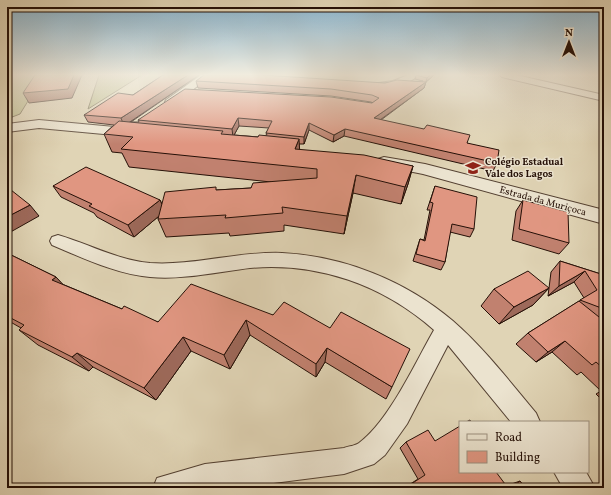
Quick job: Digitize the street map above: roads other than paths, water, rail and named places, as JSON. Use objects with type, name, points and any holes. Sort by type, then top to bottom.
[{"type":"street","points":[[162,107],[175,98]]},
{"type":"street","points":[[7,128],[38,124],[137,130]]},
{"type":"street","name":"Estrada da Muriçoca","points":[[368,159],[425,169],[604,217]]},
{"type":"street","points":[[58,241],[129,267],[151,270],[198,268],[281,260],[339,268],[377,283],[407,298],[446,328],[482,366],[526,421]]},
{"type":"street","points":[[167,488],[205,478],[336,462],[364,456],[380,442],[399,412],[446,328]]},
{"type":"street","points":[[569,473],[581,488]]},
{"type":"place","name":"Colégio Estadual Vale dos Lagos","points":[[473,168]]}]
